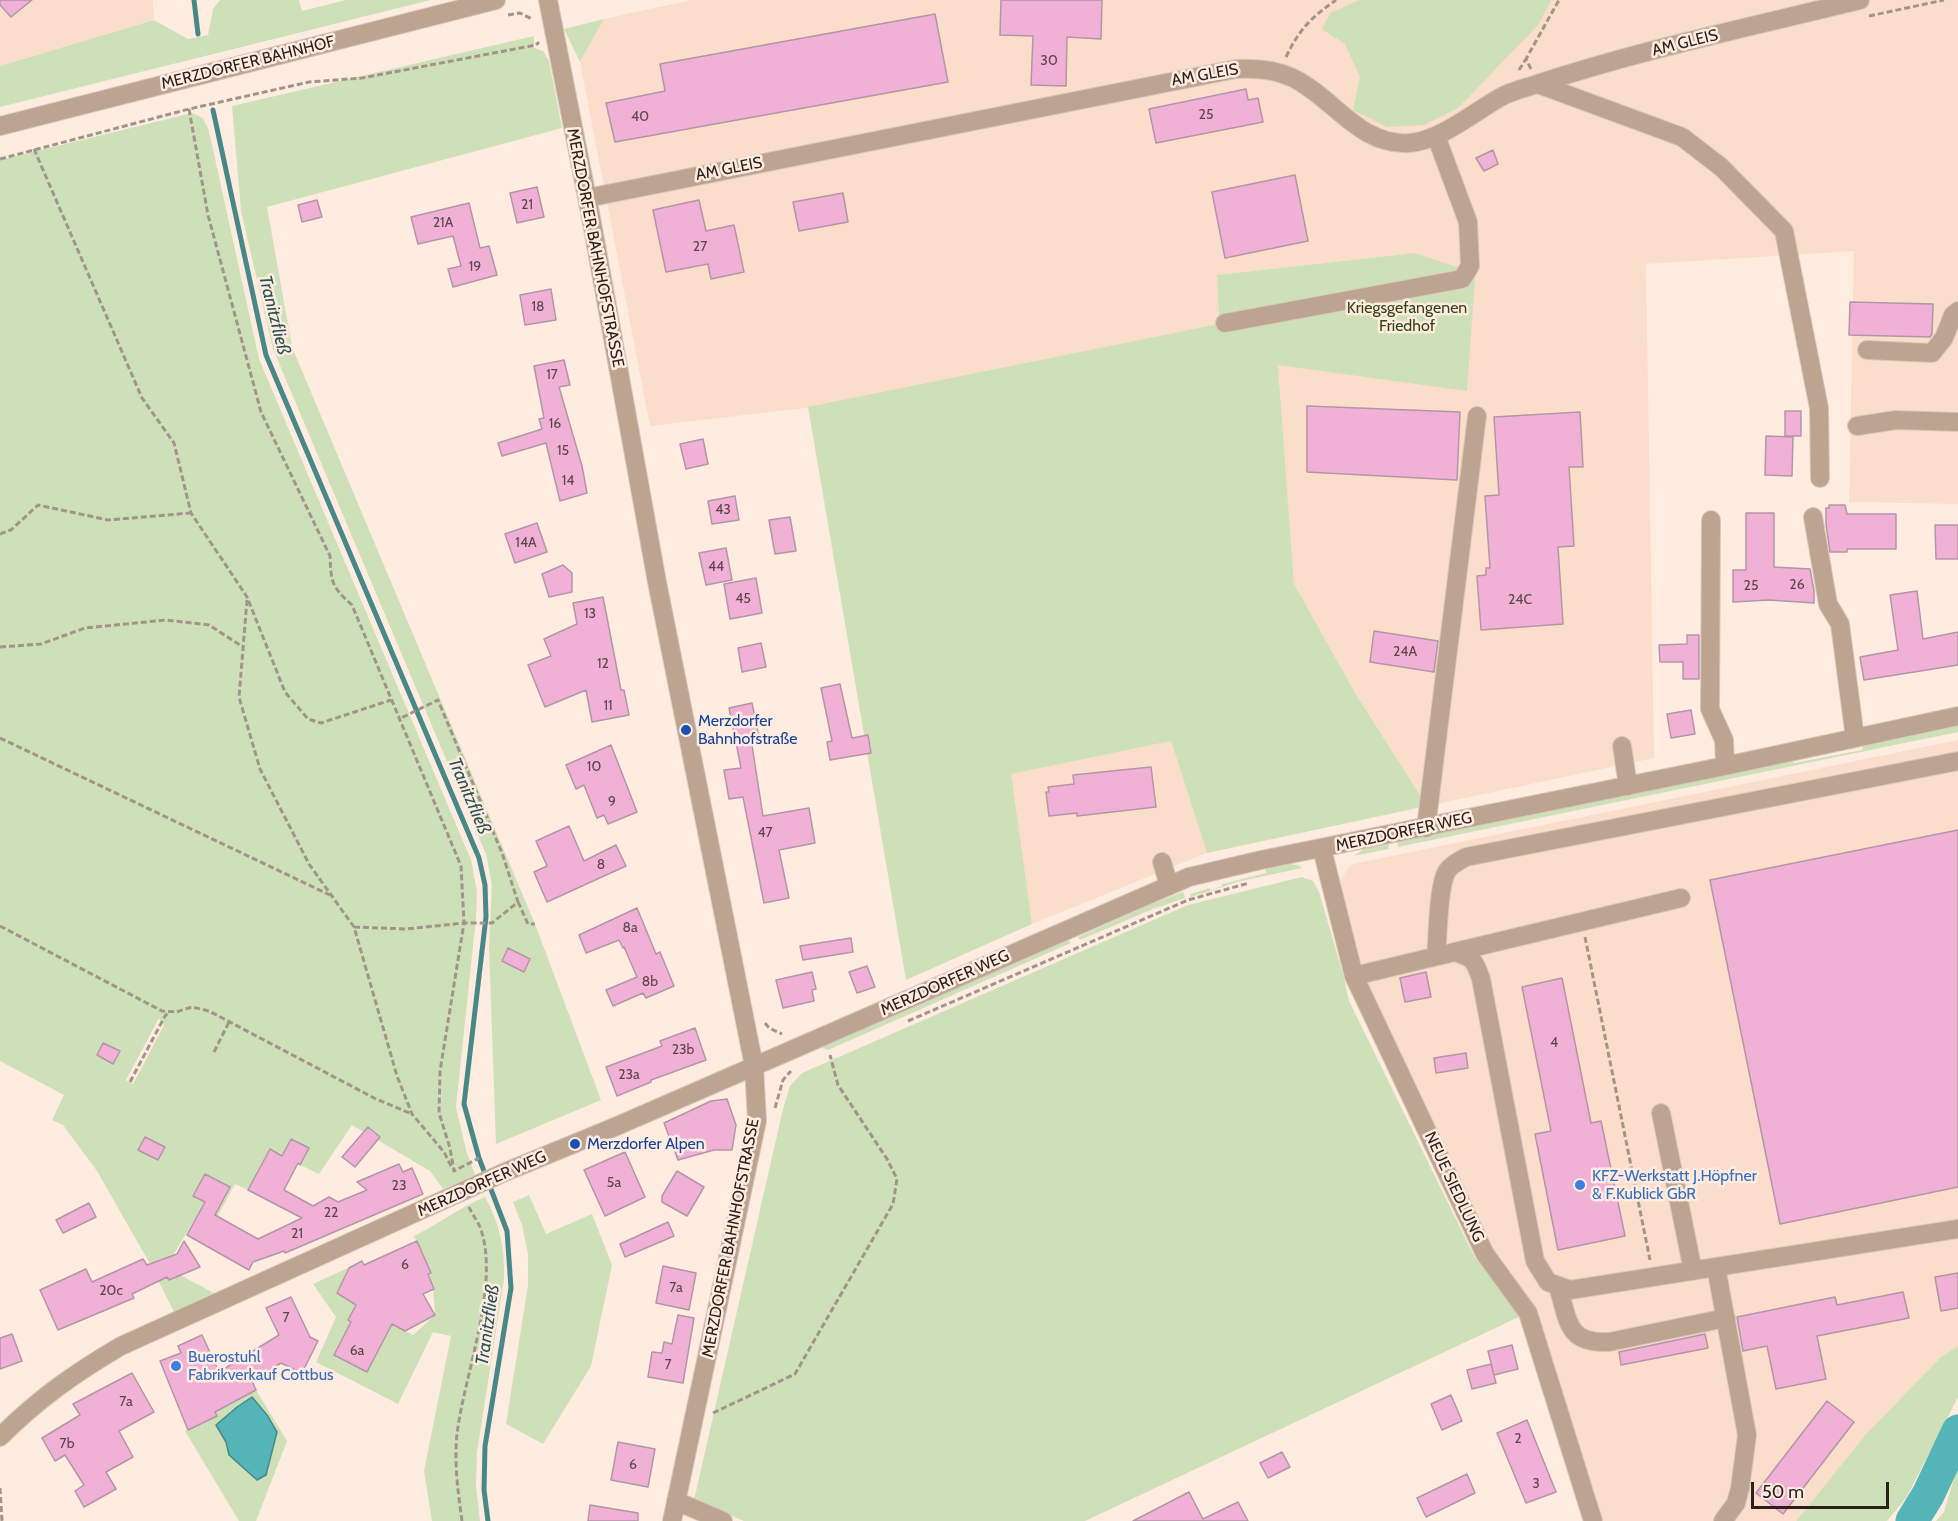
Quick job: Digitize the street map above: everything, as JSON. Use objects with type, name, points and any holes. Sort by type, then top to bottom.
[{"type":"street","name":"MERZDORFER BAHNHOF","points":[[0,126],[496,0]]},
{"type":"street","name":"MERZDORFER BAHNHOFSTRASSE","points":[[548,0],[587,198],[657,582],[754,1066],[757,1121],[672,1521]]},
{"type":"street","name":"AM GLEIS","points":[[587,198],[1201,75],[1247,68],[1278,72],[1309,87],[1358,127],[1379,140],[1409,143],[1436,136],[1504,96],[1586,67],[1862,9]]},
{"type":"street","points":[[1538,84],[1682,137],[1721,167],[1785,231],[1819,408],[1820,478]]},
{"type":"street","points":[[1225,323],[1462,279],[1470,266],[1468,222],[1436,136]]},
{"type":"street","points":[[1867,350],[1932,353],[1944,338],[1953,315],[1958,311]]},
{"type":"street","points":[[1426,828],[1476,416]]},
{"type":"street","points":[[1857,426],[1896,420],[1958,422]]},
{"type":"street","points":[[1813,517],[1828,604],[1840,624],[1854,738]]},
{"type":"street","points":[[1711,520],[1710,709],[1724,740],[1725,766]]},
{"type":"street","name":"MERZDORFER WEG","points":[[0,1437],[49,1392],[78,1371],[121,1346],[503,1173],[1189,877],[1958,716]]},
{"type":"street","points":[[1622,746],[1628,786]]},
{"type":"street","points":[[1445,954],[1442,884],[1446,873],[1455,863],[1466,857],[1958,761]]},
{"type":"street","name":"NEUE SIEDLUNG","points":[[1322,849],[1354,976],[1485,1254],[1528,1313],[1593,1521]]},
{"type":"street","points":[[1162,862],[1169,885]]},
{"type":"street","points":[[1354,976],[1681,898]]},
{"type":"street","points":[[1445,954],[1467,955],[1476,963],[1535,1261],[1548,1282],[1570,1290],[1958,1229]]},
{"type":"street","points":[[1660,1113],[1692,1271]]},
{"type":"street","points":[[1716,1267],[1747,1435],[1736,1503],[1723,1521]]},
{"type":"street","points":[[1558,1287],[1572,1332],[1582,1340],[1594,1343],[1609,1342],[1726,1318]]},
{"type":"street","points":[[676,1501],[723,1521]]},
{"type":"path","points":[[1278,72],[1298,33],[1336,0]]},
{"type":"path","points":[[1538,84],[1527,59],[1559,0]]},
{"type":"path","points":[[1862,9],[1944,0]]},
{"type":"path","points":[[0,159],[189,109],[309,82],[362,78],[510,48],[536,45],[539,41],[539,34]]},
{"type":"path","points":[[189,109],[208,215],[261,412],[330,556],[330,579],[336,590],[352,605],[461,867],[464,923],[440,1071],[439,1113],[450,1148],[454,1172]]},
{"type":"path","points":[[34,149],[142,398],[174,443],[190,513],[248,597],[285,692],[308,719],[321,723],[391,700]]},
{"type":"path","points":[[0,534],[11,530],[38,505],[108,520],[190,513]]},
{"type":"path","points":[[248,597],[239,697],[260,769],[309,864],[354,927],[397,1076],[412,1114],[444,1152],[454,1172]]},
{"type":"path","points":[[0,647],[41,644],[85,628],[165,620],[209,626],[243,647]]},
{"type":"path","points":[[399,719],[438,700],[502,853],[518,902],[528,924],[535,924]]},
{"type":"path","points":[[0,738],[331,895]]},
{"type":"path","points":[[906,1022],[1188,900],[1251,883]]},
{"type":"path","points":[[354,927],[406,929],[464,923],[492,924],[518,902]]},
{"type":"path","points":[[1582,922],[1653,1277]]},
{"type":"path","points":[[0,927],[162,1011],[176,1012],[192,1007],[209,1011],[376,1099],[412,1114]]},
{"type":"path","points":[[130,1082],[169,1012]]},
{"type":"path","points":[[214,1052],[229,1022]]},
{"type":"path","points":[[694,1418],[720,1412],[795,1374],[893,1204],[897,1179],[887,1159],[838,1085],[830,1055],[820,1059]]},
{"type":"path","points":[[757,1121],[769,1115],[776,1108],[783,1080],[789,1072],[799,1068]]},
{"type":"path","points":[[454,1172],[479,1158]]},
{"type":"path","points":[[462,1521],[458,1496],[457,1436],[487,1280],[485,1251],[480,1227],[463,1191]]},
{"type":"path","points":[[0,1488],[2,1521]]},
{"type":"shaded area","points":[[0,0],[153,0],[154,20],[0,66]]},
{"type":"shaded area","points":[[691,0],[1958,0],[1958,504],[1849,502],[1854,251],[1646,264],[1654,758],[1427,806],[1357,696],[1294,584],[1278,364],[1466,390],[1475,266],[1457,267],[1415,253],[1217,275],[1220,360],[650,426],[580,62],[604,19]]},
{"type":"shaded area","points":[[1958,740],[1958,1346],[1941,1357],[1866,1434],[1796,1521],[1600,1521],[1537,1311],[1494,1251],[1362,975],[1339,883],[1353,864]]},
{"type":"shaded area","points":[[1171,741],[1207,853],[1032,924],[1010,774]]},
{"type":"green space","points":[[220,0],[299,0],[302,11],[346,0],[431,0],[0,107],[0,66],[154,20],[188,39],[208,35],[213,9]]},
{"type":"green space","points":[[1360,0],[1551,0],[1538,25],[1458,108],[1424,125],[1387,127],[1353,110],[1360,77],[1345,44],[1322,29],[1330,13]]},
{"type":"green space","points":[[604,19],[580,62],[564,29]]},
{"type":"green space","points":[[534,36],[534,48],[543,51],[549,61],[562,128],[267,207],[292,347],[535,924],[601,1100],[496,1144],[489,947],[492,885],[486,854],[273,349],[241,211],[232,106]]},
{"type":"green space","points":[[192,113],[203,118],[209,131],[259,359],[471,860],[477,891],[456,1107],[466,1150],[475,1175],[443,1189],[430,1171],[352,1125],[319,1174],[300,1165],[309,1148],[283,1155],[270,1150],[248,1190],[235,1184],[210,1230],[194,1221],[173,1255],[159,1260],[169,1280],[180,1275],[214,1293],[174,1312],[150,1264],[97,1171],[63,1125],[52,1120],[64,1095],[0,1061],[0,160]],"holes":[[[159,1018],[164,1025],[133,1084],[126,1080]]]},
{"type":"green space","name":"Kriegsgefangenen Friedhof","points":[[1415,253],[1457,267],[1476,265],[1467,391],[1278,365],[1294,584],[1357,696],[1427,806],[1207,853],[1171,741],[1011,774],[1032,924],[906,980],[808,407],[1219,324],[1217,275]]},
{"type":"green space","points":[[1958,724],[1958,732],[1398,847],[1397,840],[1790,760],[1794,763],[1862,750],[1864,744]]},
{"type":"green space","points":[[1388,841],[1389,849],[1353,856],[1364,849]]},
{"type":"green space","points":[[1284,864],[1298,865],[1302,868],[1241,881],[1191,897],[1190,894],[1266,873],[1265,868]]},
{"type":"green space","points":[[1302,877],[1313,881],[1319,892],[1349,1001],[1475,1258],[1521,1316],[1085,1521],[744,1521],[694,1500],[783,1109],[790,1086],[802,1073],[1188,905]]},
{"type":"green space","points":[[1183,892],[1185,898],[1080,940],[1078,937],[1149,905]]},
{"type":"green space","points":[[1067,939],[1071,943],[828,1050],[820,1047]]},
{"type":"green space","points":[[529,1195],[546,1234],[592,1214],[612,1265],[591,1366],[543,1444],[506,1424],[528,1285],[528,1254],[522,1225],[513,1202]]},
{"type":"green space","points":[[485,1197],[500,1237],[504,1258],[504,1279],[477,1452],[476,1486],[480,1521],[432,1521],[424,1471],[451,1336],[433,1332],[398,1404],[316,1362],[336,1317],[313,1284],[348,1268],[337,1293],[356,1305],[348,1320],[370,1332],[378,1317],[413,1335],[435,1315],[430,1274],[414,1236]]},
{"type":"green space","points":[[1958,1346],[1958,1397],[1906,1498],[1887,1521],[1796,1521],[1866,1434],[1941,1357]]},
{"type":"green space","points":[[218,1371],[236,1401],[256,1390],[287,1441],[256,1521],[239,1521],[185,1431],[217,1416],[200,1379]]},
{"type":"green space","points":[[1958,1465],[1958,1521],[1936,1521],[1944,1512]]},
{"type":"water","points":[[252,1397],[277,1432],[266,1475],[257,1480],[229,1455],[226,1442],[216,1425]]},
{"type":"building","points":[[0,0],[32,0],[11,17],[0,5]]},
{"type":"building","points":[[1001,0],[1102,0],[1101,39],[1067,37],[1066,86],[1031,85],[1033,36],[1000,35]]},
{"type":"building","points":[[935,14],[948,82],[615,142],[606,103],[665,91],[660,64]]},
{"type":"building","points":[[1246,89],[1248,100],[1258,98],[1263,122],[1156,143],[1149,109]]},
{"type":"building","points":[[1493,150],[1498,164],[1484,171],[1476,158]]},
{"type":"building","points":[[1295,175],[1308,241],[1225,258],[1212,192]]},
{"type":"building","points":[[537,187],[544,217],[517,223],[510,193]]},
{"type":"building","points":[[843,193],[848,222],[799,231],[793,202]]},
{"type":"building","points":[[317,200],[322,217],[302,222],[298,205]]},
{"type":"building","points":[[699,200],[706,231],[734,225],[744,272],[711,279],[708,264],[666,272],[653,210]]},
{"type":"building","points":[[469,203],[480,248],[489,246],[497,275],[453,287],[448,269],[461,266],[453,236],[418,244],[411,217]]},
{"type":"building","points":[[551,289],[556,320],[525,325],[520,295]]},
{"type":"building","points":[[1850,302],[1933,304],[1932,334],[1930,337],[1849,335]]},
{"type":"building","points":[[564,360],[570,385],[559,387],[582,466],[587,493],[560,501],[546,443],[502,456],[498,443],[542,429],[539,419],[544,418],[534,366]]},
{"type":"building","points":[[1307,406],[1460,412],[1457,480],[1307,472]]},
{"type":"building","points":[[1785,411],[1801,411],[1801,436],[1785,436]]},
{"type":"building","points":[[1580,412],[1583,467],[1569,467],[1574,546],[1558,547],[1563,624],[1481,630],[1477,576],[1486,575],[1486,568],[1490,568],[1485,496],[1499,495],[1494,417]]},
{"type":"building","points":[[1766,436],[1793,437],[1792,476],[1765,475]]},
{"type":"building","points":[[703,439],[708,464],[686,469],[680,444]]},
{"type":"building","points":[[735,496],[739,520],[712,524],[708,501]]},
{"type":"building","points":[[1829,505],[1845,505],[1847,514],[1896,514],[1896,549],[1847,549],[1847,552],[1830,552],[1826,524],[1826,508],[1829,508]]},
{"type":"building","points":[[1746,513],[1774,513],[1774,567],[1810,569],[1814,603],[1769,600],[1733,602],[1733,570],[1746,570]]},
{"type":"building","points":[[790,517],[796,551],[775,554],[769,520]]},
{"type":"building","points":[[537,523],[547,552],[515,563],[505,534]]},
{"type":"building","points":[[1935,525],[1958,525],[1958,559],[1936,559]]},
{"type":"building","points":[[726,548],[732,580],[706,585],[699,553]]},
{"type":"building","points":[[563,565],[572,573],[572,592],[549,597],[542,574]]},
{"type":"building","points":[[756,578],[762,613],[730,619],[724,584]]},
{"type":"building","points":[[1917,591],[1923,639],[1958,632],[1958,665],[1864,680],[1860,657],[1898,650],[1890,595]]},
{"type":"building","points":[[603,597],[621,690],[624,690],[629,715],[592,722],[586,690],[545,707],[528,665],[551,656],[544,639],[577,624],[573,603]]},
{"type":"building","points":[[1374,631],[1438,641],[1434,672],[1370,662]]},
{"type":"building","points":[[1687,635],[1699,635],[1699,679],[1683,679],[1683,662],[1660,662],[1659,645],[1687,644]]},
{"type":"building","points":[[761,643],[766,667],[742,672],[738,648]]},
{"type":"building","points":[[840,684],[852,738],[868,735],[871,753],[830,760],[827,742],[832,741],[821,688]]},
{"type":"building","points":[[752,703],[759,737],[751,739],[763,816],[809,808],[815,843],[779,850],[789,898],[764,903],[743,797],[729,799],[724,770],[741,768],[729,708]]},
{"type":"building","points":[[1691,710],[1695,734],[1671,738],[1667,714]]},
{"type":"building","points":[[611,745],[637,812],[608,824],[604,815],[597,818],[584,785],[576,789],[566,765]]},
{"type":"building","points":[[1151,767],[1156,807],[1077,816],[1077,813],[1049,816],[1046,792],[1049,792],[1048,787],[1074,784],[1073,775]]},
{"type":"building","points":[[569,826],[584,861],[616,845],[626,866],[547,902],[534,872],[547,866],[536,841]]},
{"type":"building","points":[[1958,830],[1958,1187],[1780,1224],[1710,880]]},
{"type":"building","points":[[637,908],[656,954],[660,952],[674,986],[646,998],[643,993],[613,1006],[606,990],[637,977],[624,947],[619,940],[586,953],[579,935]]},
{"type":"building","points":[[851,938],[853,952],[803,960],[800,946]]},
{"type":"building","points":[[508,948],[530,959],[524,972],[502,961]]},
{"type":"building","points":[[867,966],[875,987],[857,993],[849,972]]},
{"type":"building","points":[[812,972],[816,989],[812,990],[814,1001],[783,1008],[776,980]]},
{"type":"building","points":[[1426,972],[1431,997],[1405,1002],[1400,978]]},
{"type":"building","points":[[1562,978],[1591,1123],[1601,1121],[1625,1236],[1558,1250],[1535,1134],[1551,1131],[1522,987]]},
{"type":"building","points":[[695,1028],[706,1060],[651,1080],[651,1082],[617,1096],[606,1067],[662,1046],[660,1041]]},
{"type":"building","points":[[103,1043],[120,1051],[113,1064],[97,1055]]},
{"type":"building","points":[[1466,1053],[1468,1068],[1436,1073],[1434,1058]]},
{"type":"building","points":[[727,1099],[736,1125],[732,1150],[714,1150],[678,1160],[664,1123],[711,1101]]},
{"type":"building","points":[[368,1127],[380,1137],[355,1167],[342,1157]]},
{"type":"building","points":[[145,1137],[165,1147],[158,1160],[138,1150]]},
{"type":"building","points":[[291,1139],[309,1148],[284,1190],[313,1206],[329,1197],[338,1202],[367,1190],[357,1182],[399,1164],[403,1172],[412,1168],[423,1194],[285,1253],[284,1251],[253,1262],[249,1270],[187,1235],[205,1202],[193,1196],[205,1174],[230,1187],[215,1215],[258,1239],[302,1218],[248,1190],[270,1149],[282,1156]]},
{"type":"building","points":[[625,1152],[645,1197],[605,1216],[584,1170]]},
{"type":"building","points":[[677,1171],[704,1187],[687,1216],[662,1202],[662,1196]]},
{"type":"building","points":[[89,1203],[96,1217],[63,1233],[56,1220]]},
{"type":"building","points":[[668,1222],[674,1236],[625,1257],[620,1244]]},
{"type":"building","points":[[184,1241],[200,1267],[169,1280],[167,1277],[132,1294],[134,1298],[58,1330],[40,1290],[86,1269],[92,1282],[143,1259],[147,1265],[177,1254]]},
{"type":"building","points":[[417,1241],[431,1273],[428,1274],[434,1289],[423,1294],[435,1315],[405,1331],[392,1324],[367,1372],[334,1355],[351,1322],[348,1320],[356,1305],[337,1293],[349,1268],[362,1261],[364,1265]]},
{"type":"building","points":[[663,1266],[696,1273],[689,1310],[656,1303]]},
{"type":"building","points":[[1958,1273],[1958,1308],[1941,1311],[1935,1277]]},
{"type":"building","points":[[1903,1292],[1909,1318],[1817,1336],[1826,1379],[1776,1389],[1767,1346],[1743,1351],[1737,1317],[1835,1297],[1837,1305]]},
{"type":"building","points":[[291,1297],[310,1337],[318,1341],[302,1373],[281,1363],[252,1381],[256,1390],[215,1412],[217,1416],[188,1430],[160,1361],[181,1353],[178,1346],[202,1335],[219,1372],[279,1335],[266,1308]]},
{"type":"building","points":[[678,1315],[694,1318],[683,1383],[648,1377],[652,1352],[662,1353],[664,1342],[672,1344]]},
{"type":"building","points":[[12,1334],[22,1361],[0,1369],[0,1338]]},
{"type":"building","points":[[1705,1334],[1708,1348],[1621,1365],[1619,1352]]},
{"type":"building","points":[[1512,1345],[1518,1369],[1494,1375],[1488,1351]]},
{"type":"building","points":[[1491,1364],[1496,1383],[1472,1389],[1467,1370]]},
{"type":"building","points":[[132,1373],[154,1412],[119,1431],[133,1457],[106,1472],[116,1489],[84,1507],[75,1491],[84,1485],[65,1455],[55,1461],[42,1438],[80,1415],[73,1404]]},
{"type":"building","points":[[1451,1395],[1462,1421],[1442,1430],[1431,1404]]},
{"type":"building","points":[[1827,1401],[1854,1422],[1783,1514],[1756,1493]]},
{"type":"building","points":[[1527,1420],[1556,1492],[1526,1503],[1497,1433]]},
{"type":"building","points":[[618,1442],[655,1449],[648,1487],[611,1480]]},
{"type":"building","points":[[1282,1452],[1290,1467],[1268,1478],[1260,1463]]},
{"type":"building","points":[[1467,1474],[1475,1493],[1426,1517],[1417,1498]]},
{"type":"building","points":[[1189,1492],[1203,1519],[1238,1502],[1248,1521],[1133,1521]]},
{"type":"building","points":[[590,1505],[638,1513],[638,1521],[588,1521]]},
{"type":"waterway","name":"Tranitzfließ","points":[[194,0],[198,34]]},
{"type":"waterway","name":"Tranitzfließ","points":[[213,110],[266,355],[479,858],[485,885],[486,917],[464,1104],[479,1158],[507,1231],[511,1288],[485,1446],[484,1490],[488,1521]]},
{"type":"waterway","points":[[1912,1521],[1928,1495],[1958,1431]]},
{"type":"place","name":"Merzdorfer Bahnhofstraße","points":[[686,730]]},
{"type":"place","name":"Merzdorfer Alpen","points":[[575,1144]]},
{"type":"place","name":"KFZ-Werkstatt J.Höpfner & F.Kublick GbR","points":[[1580,1185]]},
{"type":"place","name":"Buerostuhl Fabrikverkauf Cottbus","points":[[176,1366]]}]
